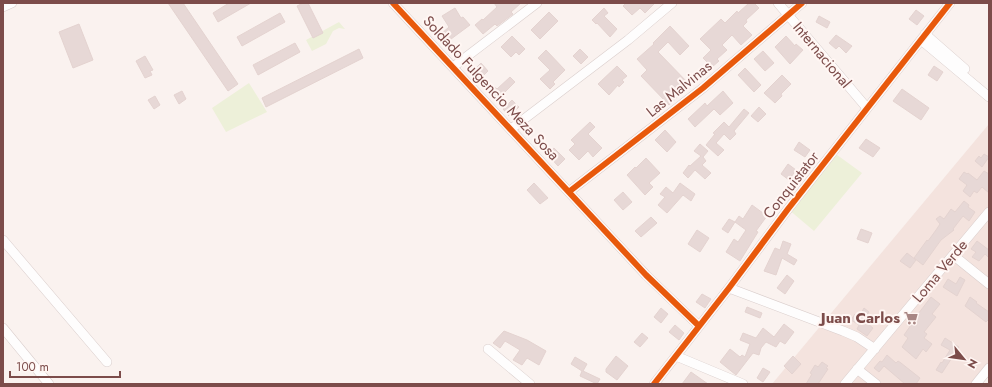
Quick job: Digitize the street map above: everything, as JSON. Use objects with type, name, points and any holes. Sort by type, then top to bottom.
[{"type":"street","points":[[3,7],[12,3]]},
{"type":"street","points":[[453,67],[537,3]]},
{"type":"street","points":[[511,129],[628,40],[672,3]]},
{"type":"street","name":"Internacional","points":[[778,3],[867,108]]},
{"type":"street","name":"Las Malvinas","points":[[570,192],[703,88],[802,3]]},
{"type":"street","name":"Conquistator","points":[[654,384],[788,209],[950,3]]},
{"type":"street","name":"Soldado Fulgencio Meza Sosa","points":[[395,4],[646,275],[699,326]]},
{"type":"street","points":[[923,37],[989,90]]},
{"type":"street","points":[[923,37],[989,97]]},
{"type":"street","name":"Loma Verde","points":[[845,384],[989,212]]},
{"type":"street","points":[[3,240],[107,362]]},
{"type":"street","points":[[953,255],[989,284]]},
{"type":"street","points":[[729,288],[843,331],[857,337],[875,348]]},
{"type":"street","points":[[3,328],[49,384]]},
{"type":"street","points":[[488,349],[530,384]]},
{"type":"street","points":[[676,356],[743,384]]},
{"type":"street","points":[[976,384],[989,368]]},
{"type":"street","points":[[857,369],[876,384]]},
{"type":"shaded area","points":[[989,124],[989,363],[972,384],[772,384]]},
{"type":"green space","points":[[339,22],[345,29],[339,28],[333,31],[326,44],[312,51],[306,40]]},
{"type":"green space","points":[[249,83],[267,112],[226,132],[212,108]]},
{"type":"green space","points":[[833,152],[862,173],[814,231],[788,209]]},
{"type":"building","points":[[168,3],[183,3],[238,84],[228,91]]},
{"type":"building","points":[[229,3],[251,3],[218,22],[213,13]]},
{"type":"building","points":[[303,3],[308,3],[323,33],[313,38],[297,6]]},
{"type":"building","points":[[494,3],[521,3],[511,12],[513,14],[497,26],[495,24],[483,34],[475,25],[497,7]]},
{"type":"building","points":[[626,3],[655,3],[645,13],[640,8],[632,15],[623,6]]},
{"type":"building","points":[[749,3],[754,3],[759,8],[746,20],[747,22],[743,26],[752,35],[741,45],[732,35],[722,45],[727,50],[717,59],[719,61],[712,67],[703,58],[711,50],[700,39],[721,19],[725,23],[737,11],[738,13]]},
{"type":"building","points":[[455,8],[461,18],[463,17],[470,25],[447,42],[441,34],[449,27],[442,16]]},
{"type":"building","points":[[604,8],[608,13],[604,16],[617,29],[610,37],[597,23],[596,24],[592,20]]},
{"type":"building","points":[[916,10],[924,16],[917,25],[909,19]]},
{"type":"building","points":[[549,12],[558,21],[540,39],[531,30]]},
{"type":"building","points":[[280,13],[285,22],[242,46],[237,37]]},
{"type":"building","points":[[819,16],[830,22],[827,28],[816,22]]},
{"type":"building","points":[[79,24],[93,60],[73,68],[59,32]]},
{"type":"building","points":[[670,26],[689,46],[680,55],[668,42],[658,52],[690,85],[669,105],[641,76],[647,70],[637,59],[654,44],[653,43]]},
{"type":"building","points":[[836,35],[852,46],[846,53],[839,46],[836,49],[829,43]]},
{"type":"building","points":[[512,36],[525,49],[519,55],[516,52],[511,57],[501,47]]},
{"type":"building","points":[[786,36],[795,46],[796,44],[803,50],[790,64],[775,47]]},
{"type":"building","points":[[295,43],[300,52],[258,75],[253,65]]},
{"type":"building","points":[[359,49],[363,58],[266,107],[262,98]]},
{"type":"building","points":[[580,49],[588,57],[581,64],[573,56]]},
{"type":"building","points":[[546,50],[565,70],[553,82],[555,84],[550,89],[540,79],[550,70],[538,58]]},
{"type":"building","points":[[763,51],[774,63],[765,71],[754,59]]},
{"type":"building","points":[[145,56],[153,70],[150,71],[152,75],[145,78],[136,61]]},
{"type":"building","points":[[481,63],[488,71],[478,81],[471,73]]},
{"type":"building","points":[[617,66],[627,76],[622,80],[624,82],[619,87],[618,85],[609,95],[598,84]]},
{"type":"building","points":[[934,66],[943,72],[937,81],[928,75]]},
{"type":"building","points":[[745,68],[761,85],[754,92],[738,75]]},
{"type":"building","points":[[782,75],[791,84],[781,94],[782,96],[775,103],[764,93]]},
{"type":"building","points":[[510,77],[515,82],[498,99],[489,89],[493,85],[497,89]]},
{"type":"building","points":[[902,89],[929,108],[921,120],[893,101]]},
{"type":"building","points":[[182,91],[186,99],[179,104],[174,95]]},
{"type":"building","points":[[723,91],[733,103],[720,115],[714,109],[695,127],[688,119],[705,103],[707,106]]},
{"type":"building","points":[[155,96],[160,105],[154,109],[148,100]]},
{"type":"building","points":[[512,100],[519,107],[509,116],[503,109]]},
{"type":"building","points":[[759,107],[766,114],[758,122],[751,116]]},
{"type":"building","points":[[744,109],[749,113],[734,131],[736,134],[730,140],[724,134],[716,143],[724,150],[718,156],[706,145],[715,134],[713,133],[724,122],[729,127]]},
{"type":"building","points":[[590,122],[595,127],[588,134],[602,148],[593,157],[588,151],[579,160],[569,150],[575,144],[571,140]]},
{"type":"building","points":[[665,130],[676,142],[667,152],[655,140]]},
{"type":"building","points":[[866,139],[880,148],[873,157],[859,148]]},
{"type":"building","points":[[799,142],[810,150],[805,157],[794,150]]},
{"type":"building","points":[[700,144],[708,151],[703,157],[706,161],[702,165],[711,173],[705,179],[695,170],[688,178],[683,173],[689,165],[690,166],[701,156],[694,151]]},
{"type":"building","points":[[554,148],[565,159],[558,166],[547,154]]},
{"type":"building","points":[[984,154],[989,157],[982,167],[975,161],[979,156],[981,158]]},
{"type":"building","points":[[646,158],[660,173],[649,183],[653,187],[645,195],[627,175]]},
{"type":"building","points":[[788,164],[796,170],[789,180],[781,174]]},
{"type":"building","points":[[984,171],[989,174],[989,193],[982,187],[977,193],[974,191],[970,197],[963,191],[967,185],[959,179],[964,172],[967,174],[968,173],[977,180]]},
{"type":"building","points":[[534,183],[548,198],[540,204],[527,190]]},
{"type":"building","points":[[680,183],[695,194],[691,201],[683,195],[667,213],[658,205],[665,197],[660,194],[666,187],[673,193]]},
{"type":"building","points":[[623,192],[632,202],[623,210],[614,200]]},
{"type":"building","points":[[964,201],[969,205],[968,207],[975,212],[969,221],[963,216],[953,229],[954,230],[941,240],[923,265],[914,258],[940,224],[936,219],[940,216],[944,219],[951,209],[955,212]]},
{"type":"building","points":[[752,205],[767,216],[756,231],[758,232],[740,261],[726,252],[734,239],[738,242],[746,230],[735,222],[739,216],[743,219]]},
{"type":"building","points":[[651,217],[657,223],[641,237],[635,231]]},
{"type":"building","points":[[729,219],[735,222],[728,233],[722,229]]},
{"type":"building","points":[[861,229],[872,233],[868,243],[857,239]]},
{"type":"building","points":[[697,230],[709,238],[700,252],[688,244]]},
{"type":"building","points":[[783,241],[791,244],[787,254],[797,260],[794,265],[782,258],[776,275],[764,271],[775,248],[780,250]]},
{"type":"building","points":[[977,241],[989,250],[989,258],[985,254],[979,261],[972,257],[976,252],[971,249]]},
{"type":"building","points":[[907,253],[916,260],[910,268],[900,261]]},
{"type":"building","points":[[787,275],[794,281],[785,294],[777,288]]},
{"type":"building","points":[[960,277],[965,280],[957,296],[943,287],[948,279],[956,284]]},
{"type":"building","points":[[702,294],[711,299],[705,308],[696,302]]},
{"type":"building","points":[[931,297],[940,304],[932,314],[936,317],[924,332],[927,334],[924,338],[932,344],[926,352],[923,349],[916,359],[902,347],[908,338],[904,335],[911,325],[908,322],[915,313],[917,315],[918,314]]},
{"type":"building","points":[[970,297],[989,312],[989,319],[986,322],[965,306]]},
{"type":"building","points":[[747,307],[762,313],[760,318],[745,312]]},
{"type":"building","points":[[661,308],[668,314],[661,323],[654,317]]},
{"type":"building","points":[[864,308],[869,312],[863,320],[873,328],[867,336],[857,329],[859,325],[851,320],[855,314],[859,317]]},
{"type":"building","points":[[784,324],[794,332],[785,344],[780,341],[776,347],[766,342],[761,348],[759,355],[753,353],[736,375],[720,362],[730,349],[740,357],[742,355],[745,357],[750,344],[740,340],[743,333],[756,338],[763,328],[774,337]]},
{"type":"building","points":[[675,325],[684,333],[679,340],[669,332]]},
{"type":"building","points":[[504,331],[527,340],[546,351],[539,365],[527,358],[522,365],[513,360],[520,350],[505,341],[500,348],[493,343]]},
{"type":"building","points":[[642,333],[648,338],[640,347],[634,342]]},
{"type":"building","points":[[945,338],[959,347],[942,373],[936,370],[950,350],[941,345]]},
{"type":"building","points":[[887,355],[896,363],[898,361],[901,363],[920,378],[916,384],[905,384],[884,366],[879,372],[874,368],[880,361],[882,362]]},
{"type":"building","points":[[616,356],[628,366],[617,380],[606,372],[606,369]]},
{"type":"building","points":[[793,356],[801,364],[792,374],[784,366]]},
{"type":"building","points":[[575,357],[587,364],[583,371],[600,379],[597,384],[580,376],[582,371],[571,364]]},
{"type":"building","points":[[822,362],[828,366],[826,368],[828,369],[818,384],[806,384],[815,365],[818,367]]},
{"type":"building","points":[[763,368],[770,372],[763,382],[757,378]]},
{"type":"building","points":[[691,372],[708,384],[682,384]]},
{"type":"cycle path","points":[[393,3],[646,275],[699,326]]},
{"type":"cycle path","points":[[570,191],[703,88],[802,3]]},
{"type":"cycle path","points":[[654,384],[788,209],[950,3]]},
{"type":"place","name":"Juan Carlos","points":[[911,318]]}]
